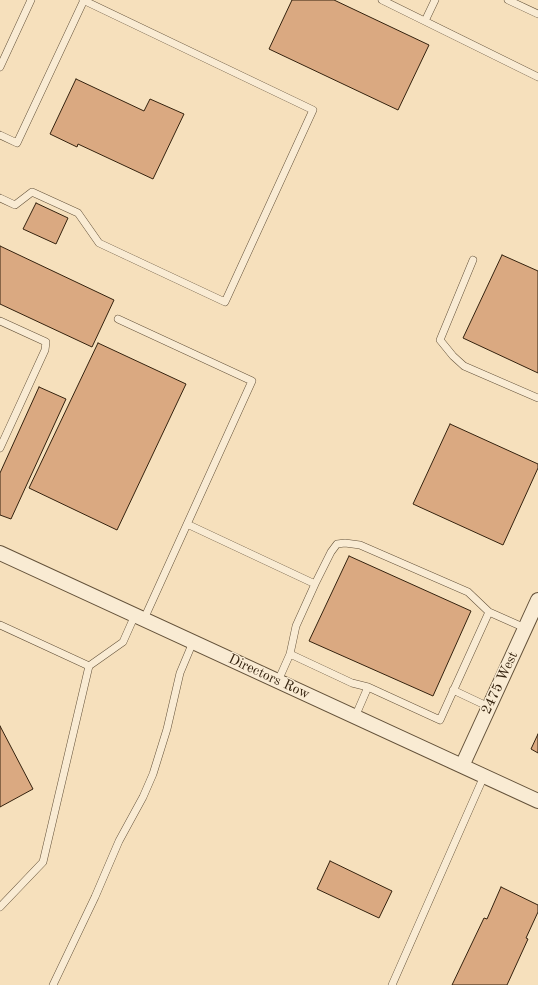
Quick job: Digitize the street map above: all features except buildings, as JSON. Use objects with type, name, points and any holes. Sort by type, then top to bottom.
[{"type":"street","name":"Directors Row","points":[[0,553],[538,801]]},
{"type":"street","name":"2475 West","points":[[462,766],[538,600]]},
{"type":"lane","points":[[0,67],[31,0]]},
{"type":"lane","points":[[0,135],[17,143],[84,0],[313,110],[226,302],[99,243],[78,213],[32,192],[15,205],[0,198]]},
{"type":"lane","points":[[382,0],[538,78]]},
{"type":"lane","points":[[425,21],[435,0]]},
{"type":"lane","points":[[508,0],[538,14]]},
{"type":"lane","points":[[473,260],[440,340],[453,356],[464,366],[538,398]]},
{"type":"lane","points":[[0,907],[43,862],[89,666],[122,642],[139,617],[187,524],[252,381],[118,319]]},
{"type":"lane","points":[[0,321],[46,342],[45,350],[0,448]]},
{"type":"lane","points":[[187,524],[315,584]]},
{"type":"lane","points":[[278,681],[290,654],[296,626],[331,552],[337,544],[345,543],[360,545],[468,592],[490,612],[525,628]]},
{"type":"lane","points":[[290,654],[352,683],[368,687],[440,720],[490,612]]},
{"type":"lane","points":[[0,625],[89,666]]},
{"type":"lane","points":[[52,985],[95,897],[119,841],[143,797],[150,780],[167,729],[180,673],[193,642]]},
{"type":"lane","points":[[355,717],[368,687]]},
{"type":"lane","points":[[453,690],[489,707]]},
{"type":"lane","points":[[392,985],[484,776]]}]
